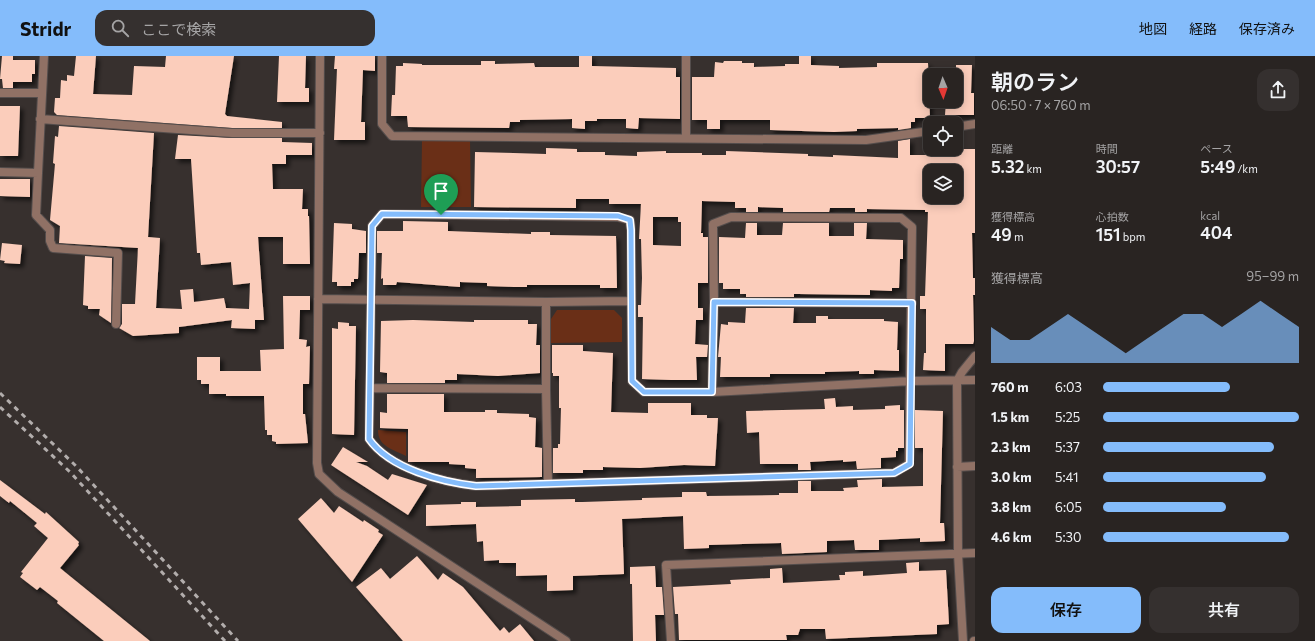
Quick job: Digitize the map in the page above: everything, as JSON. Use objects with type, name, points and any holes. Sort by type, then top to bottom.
[{"type":"street","points":[[44,56],[36,215],[50,230],[50,241],[53,248],[118,252],[116,324]]},
{"type":"street","points":[[320,56],[317,463],[319,474],[338,492],[566,641]]},
{"type":"street","points":[[382,56],[382,124],[392,136],[686,137],[866,140],[923,132]]},
{"type":"street","points":[[686,56],[686,137]]},
{"type":"street","points":[[0,93],[41,93]]},
{"type":"street","points":[[40,119],[232,133],[320,133]]},
{"type":"street","points":[[963,126],[975,124]]},
{"type":"street","points":[[0,172],[38,173]]},
{"type":"street","points":[[712,392],[714,302],[713,224],[731,217],[901,218],[912,227],[912,303],[911,381],[910,464],[894,473],[476,486],[452,484],[417,473],[376,449],[369,439],[372,226],[382,214],[618,216],[630,220],[632,381],[644,392],[712,392],[911,381],[975,380]]},
{"type":"street","points":[[318,299],[546,302],[630,301]]},
{"type":"street","points":[[546,302],[548,484]]},
{"type":"street","points":[[714,302],[912,303]]},
{"type":"street","points":[[963,641],[958,554],[958,381],[962,372],[975,356]]},
{"type":"street","points":[[370,388],[546,389]]},
{"type":"street","points":[[957,467],[975,466]]},
{"type":"street","points":[[671,641],[666,565],[975,553]]},
{"type":"shaded area","points":[[470,139],[471,207],[421,207],[422,140]]},
{"type":"shaded area","points":[[557,310],[614,310],[622,318],[622,342],[551,343],[551,319]]},
{"type":"shaded area","points":[[378,430],[406,432],[406,456],[383,444]]},
{"type":"building","points":[[2,56],[13,56],[13,60],[35,60],[35,74],[32,74],[32,82],[13,82],[13,88],[3,88],[2,79],[0,79]]},
{"type":"building","points":[[76,56],[96,56],[93,94],[132,95],[134,66],[165,67],[166,56],[234,56],[225,114],[227,116],[282,122],[282,128],[232,128],[57,115],[54,112],[55,98],[60,98],[61,80],[67,81],[67,75],[74,76]]},
{"type":"building","points":[[279,56],[306,56],[305,88],[309,88],[309,102],[277,102]]},
{"type":"building","points":[[335,56],[375,56],[375,71],[363,70],[361,122],[365,122],[365,140],[334,140],[337,69],[334,69]]},
{"type":"building","points":[[579,56],[592,56],[592,66],[676,68],[676,77],[680,77],[680,119],[639,118],[638,129],[626,128],[626,119],[597,119],[597,121],[585,121],[585,129],[572,128],[572,119],[520,120],[520,122],[510,122],[509,128],[408,127],[407,116],[391,116],[392,95],[395,95],[396,66],[403,66],[403,63],[422,65],[481,65],[481,61],[495,61],[495,64],[534,63],[535,67],[579,67]]},
{"type":"building","points":[[799,56],[811,56],[811,65],[839,66],[839,68],[877,67],[877,63],[928,63],[928,68],[923,68],[923,108],[930,108],[930,116],[915,118],[915,122],[911,122],[911,128],[898,130],[898,128],[857,129],[857,131],[834,132],[770,130],[770,120],[720,120],[720,129],[707,129],[707,120],[692,120],[692,77],[714,77],[715,62],[723,63],[724,61],[742,61],[742,63],[754,63],[754,67],[799,64]]},
{"type":"building","points":[[956,65],[972,65],[971,93],[974,93],[974,115],[945,115],[946,108],[963,108],[963,68],[956,68]]},
{"type":"building","points":[[0,106],[20,106],[18,156],[0,156]]},
{"type":"building","points":[[59,126],[154,133],[148,237],[160,238],[156,308],[182,309],[180,290],[193,289],[194,302],[224,298],[226,308],[249,309],[250,283],[233,285],[231,262],[201,265],[200,253],[197,253],[191,159],[175,159],[178,135],[232,138],[282,138],[282,142],[312,143],[312,155],[286,155],[286,164],[272,164],[273,189],[303,189],[302,209],[308,209],[309,216],[310,264],[283,264],[283,237],[258,237],[264,320],[255,320],[255,329],[231,328],[232,320],[179,327],[179,333],[133,336],[119,328],[122,324],[122,304],[135,304],[138,248],[59,243],[60,226],[50,220],[55,164],[53,163],[55,136],[58,137]]},
{"type":"building","points":[[910,139],[910,155],[963,156],[963,149],[975,149],[975,233],[972,233],[973,278],[975,278],[975,295],[973,295],[974,341],[973,344],[945,344],[945,371],[923,370],[924,353],[926,353],[926,309],[920,309],[920,296],[925,296],[928,212],[925,212],[925,210],[867,209],[867,212],[855,212],[855,208],[830,208],[829,212],[783,212],[783,208],[758,207],[758,212],[746,212],[746,208],[735,208],[735,202],[702,201],[701,233],[703,233],[703,237],[708,237],[708,283],[698,283],[698,308],[703,308],[703,320],[696,320],[695,344],[708,345],[707,357],[696,357],[697,380],[671,380],[642,379],[643,317],[638,317],[638,305],[641,305],[642,278],[641,239],[639,239],[641,204],[609,204],[609,199],[576,199],[576,208],[474,207],[475,152],[546,154],[546,148],[577,149],[577,152],[605,152],[605,155],[637,156],[637,152],[666,151],[666,153],[726,155],[726,151],[808,154],[808,156],[833,157],[833,155],[898,158],[898,141]],"holes":[[[653,217],[678,217],[678,222],[681,222],[681,246],[653,245]]]},
{"type":"building","points":[[0,179],[30,179],[30,197],[0,196]]},
{"type":"building","points":[[403,221],[448,222],[448,231],[531,234],[531,232],[550,232],[550,235],[616,236],[617,288],[600,288],[600,285],[527,285],[527,287],[487,286],[487,283],[460,282],[460,287],[397,282],[396,285],[383,285],[383,278],[381,279],[382,253],[377,253],[377,231],[403,231]]},
{"type":"building","points":[[334,223],[352,224],[352,229],[366,231],[366,253],[359,253],[358,279],[354,279],[354,282],[351,282],[351,286],[337,286],[337,282],[332,282]]},
{"type":"building","points":[[746,223],[757,223],[757,235],[782,235],[783,223],[829,223],[829,236],[854,236],[854,223],[867,223],[866,239],[903,240],[903,259],[900,259],[899,288],[892,288],[892,291],[870,290],[870,295],[794,294],[794,297],[746,297],[746,294],[740,294],[740,289],[723,289],[723,283],[719,283],[719,237],[745,238]]},
{"type":"building","points":[[2,243],[22,245],[20,264],[4,263],[5,261],[0,260]]},
{"type":"building","points":[[85,256],[112,258],[111,323],[99,315],[100,309],[88,309],[88,306],[83,305]]},
{"type":"building","points":[[283,296],[310,296],[310,310],[300,310],[299,339],[307,340],[306,347],[310,346],[309,384],[303,384],[303,414],[305,414],[308,443],[276,444],[276,442],[272,441],[272,435],[267,435],[267,430],[265,430],[264,396],[226,396],[226,394],[209,394],[209,384],[201,384],[201,380],[197,380],[197,357],[220,357],[220,371],[261,371],[260,350],[284,349]]},
{"type":"building","points":[[746,308],[794,308],[793,323],[816,323],[816,316],[828,316],[828,319],[884,319],[884,321],[898,322],[897,350],[899,350],[899,371],[874,370],[874,374],[859,374],[859,371],[825,372],[825,374],[770,374],[770,377],[720,377],[721,357],[718,357],[721,324],[728,325],[728,322],[745,323]]},
{"type":"building","points":[[413,320],[474,322],[474,320],[528,320],[528,324],[537,324],[536,345],[540,345],[540,373],[498,376],[457,374],[457,380],[445,380],[445,383],[387,383],[387,373],[380,372],[381,321]]},
{"type":"building","points":[[338,322],[349,323],[349,326],[356,326],[354,435],[332,434],[332,328],[338,329]]},
{"type":"building","points":[[552,345],[583,345],[583,351],[613,353],[611,412],[648,413],[648,403],[691,403],[691,415],[707,415],[707,418],[718,418],[715,466],[684,465],[640,468],[603,467],[603,470],[583,470],[583,473],[553,473],[553,448],[558,448],[558,444],[560,444],[561,408],[559,408],[559,376],[553,376],[552,373]]},
{"type":"building","points":[[387,394],[444,394],[444,412],[485,412],[485,410],[497,410],[497,413],[529,414],[529,417],[536,418],[535,447],[542,448],[542,477],[476,478],[476,469],[465,468],[465,465],[449,464],[449,462],[408,462],[408,429],[380,428],[380,412],[387,413]]},
{"type":"building","points":[[835,398],[836,407],[853,406],[853,410],[885,409],[885,406],[900,405],[900,410],[904,410],[904,448],[898,448],[898,451],[896,451],[896,457],[881,458],[881,468],[857,469],[856,461],[843,462],[843,460],[810,462],[811,470],[798,470],[798,464],[760,464],[759,432],[747,433],[746,411],[825,409],[824,399]]},
{"type":"building","points":[[915,410],[943,411],[940,523],[944,523],[945,541],[920,542],[920,538],[879,540],[879,550],[855,550],[854,540],[827,541],[827,552],[782,554],[781,543],[709,545],[709,548],[684,549],[683,516],[622,519],[624,574],[573,576],[573,590],[547,591],[547,575],[516,576],[516,563],[499,563],[499,560],[484,561],[483,541],[477,542],[476,524],[426,526],[426,505],[461,504],[461,502],[476,502],[476,507],[521,506],[521,500],[575,499],[575,502],[583,502],[642,500],[642,498],[682,497],[682,492],[706,492],[707,496],[779,495],[779,493],[798,493],[798,481],[811,481],[811,491],[844,491],[843,488],[858,487],[857,480],[882,479],[882,487],[923,486],[923,448],[915,448]]},
{"type":"building","points":[[343,447],[368,462],[356,462],[367,466],[388,480],[392,474],[427,485],[408,515],[331,465]]},
{"type":"building","points":[[0,480],[45,514],[46,512],[79,542],[79,545],[60,568],[150,641],[104,641],[57,603],[58,601],[40,587],[37,590],[20,577],[23,573],[21,572],[48,538],[34,526],[37,523],[10,501],[9,503],[0,496]]},
{"type":"building","points":[[321,498],[334,513],[339,506],[363,522],[364,520],[379,530],[378,532],[383,535],[352,582],[298,519]]},
{"type":"building","points":[[417,556],[438,580],[443,573],[463,587],[500,631],[504,627],[509,633],[520,624],[534,641],[403,641],[356,587],[381,568],[390,579]]},
{"type":"building","points":[[919,562],[919,571],[946,570],[949,624],[937,625],[937,634],[826,639],[825,629],[800,629],[798,635],[786,635],[787,640],[679,640],[678,614],[675,614],[673,587],[731,584],[730,580],[770,578],[770,569],[782,568],[783,583],[840,580],[839,575],[845,575],[845,572],[863,571],[863,576],[907,573],[906,563]]},
{"type":"building","points":[[655,566],[656,587],[662,587],[664,615],[655,615],[656,641],[633,641],[632,584],[630,584],[630,567]]},
{"type":"railway","points":[[0,393],[76,466],[238,641]]},
{"type":"railway","points":[[0,407],[70,472],[225,641]]},
{"type":"route","points":[[382,214],[441,215],[618,216],[630,220],[632,381],[644,392],[712,392],[714,302],[912,303],[910,464],[894,473],[476,486],[452,484],[417,473],[376,449],[369,439],[372,226],[382,214]]}]
